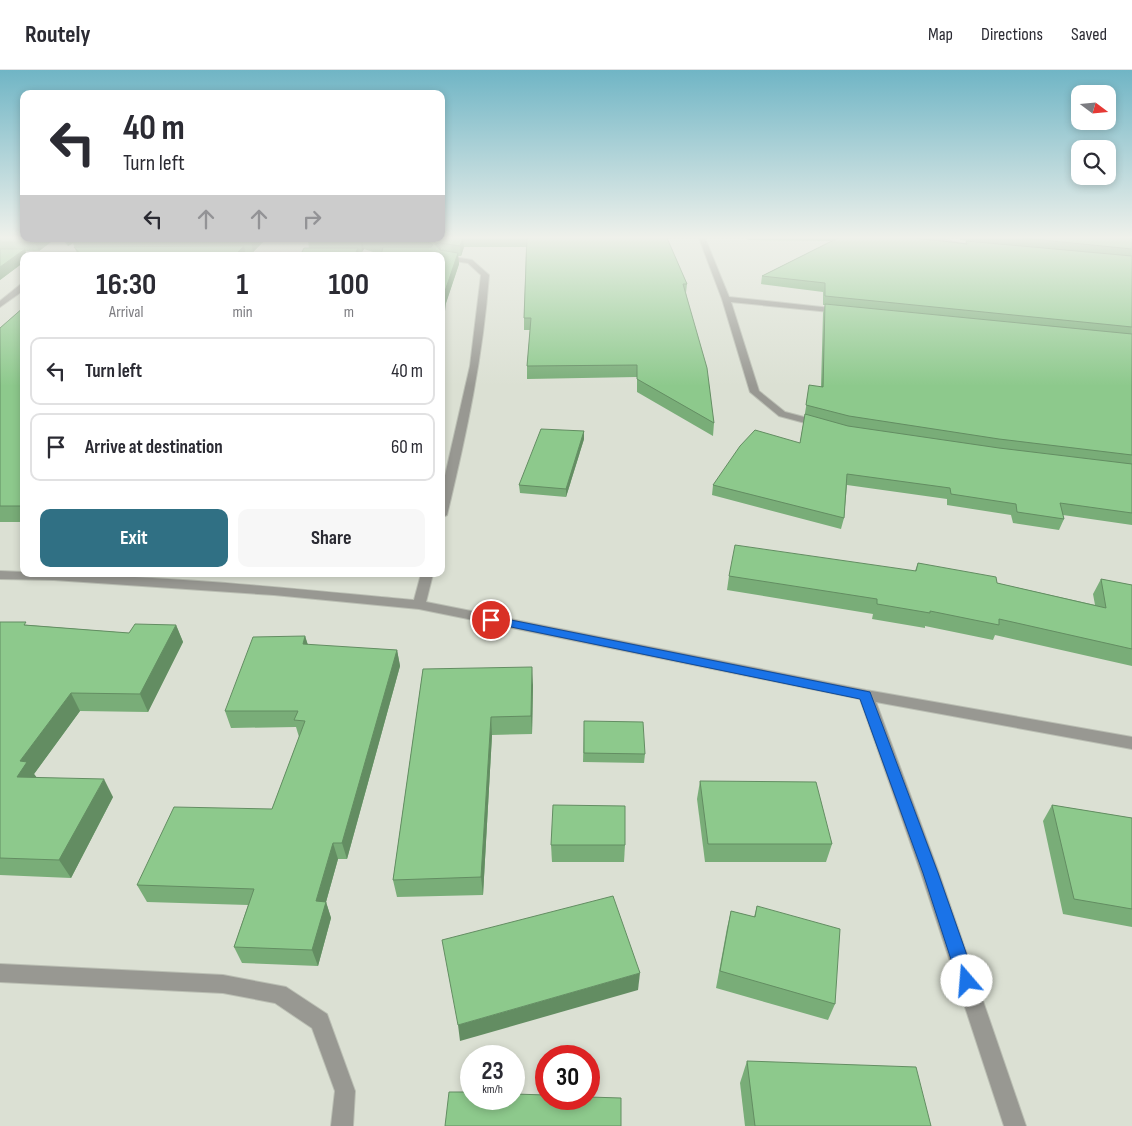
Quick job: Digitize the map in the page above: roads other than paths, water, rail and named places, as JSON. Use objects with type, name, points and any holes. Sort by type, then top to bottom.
[{"type":"street","points":[[445,499],[466,415],[484,309],[485,287]]},
{"type":"street","points":[[721,287],[755,392],[782,414],[828,426]]},
{"type":"street","points":[[0,305],[20,289]]},
{"type":"street","points":[[726,299],[845,311]]},
{"type":"street","points":[[0,575],[20,575]]},
{"type":"street","points":[[82,577],[274,591],[419,605],[866,695],[1132,743]]},
{"type":"street","points":[[419,605],[426,577]]},
{"type":"street","points":[[866,695],[930,873],[1016,1126]]},
{"type":"street","points":[[0,973],[223,984],[279,994],[320,1021],[345,1091],[342,1126]]}]
